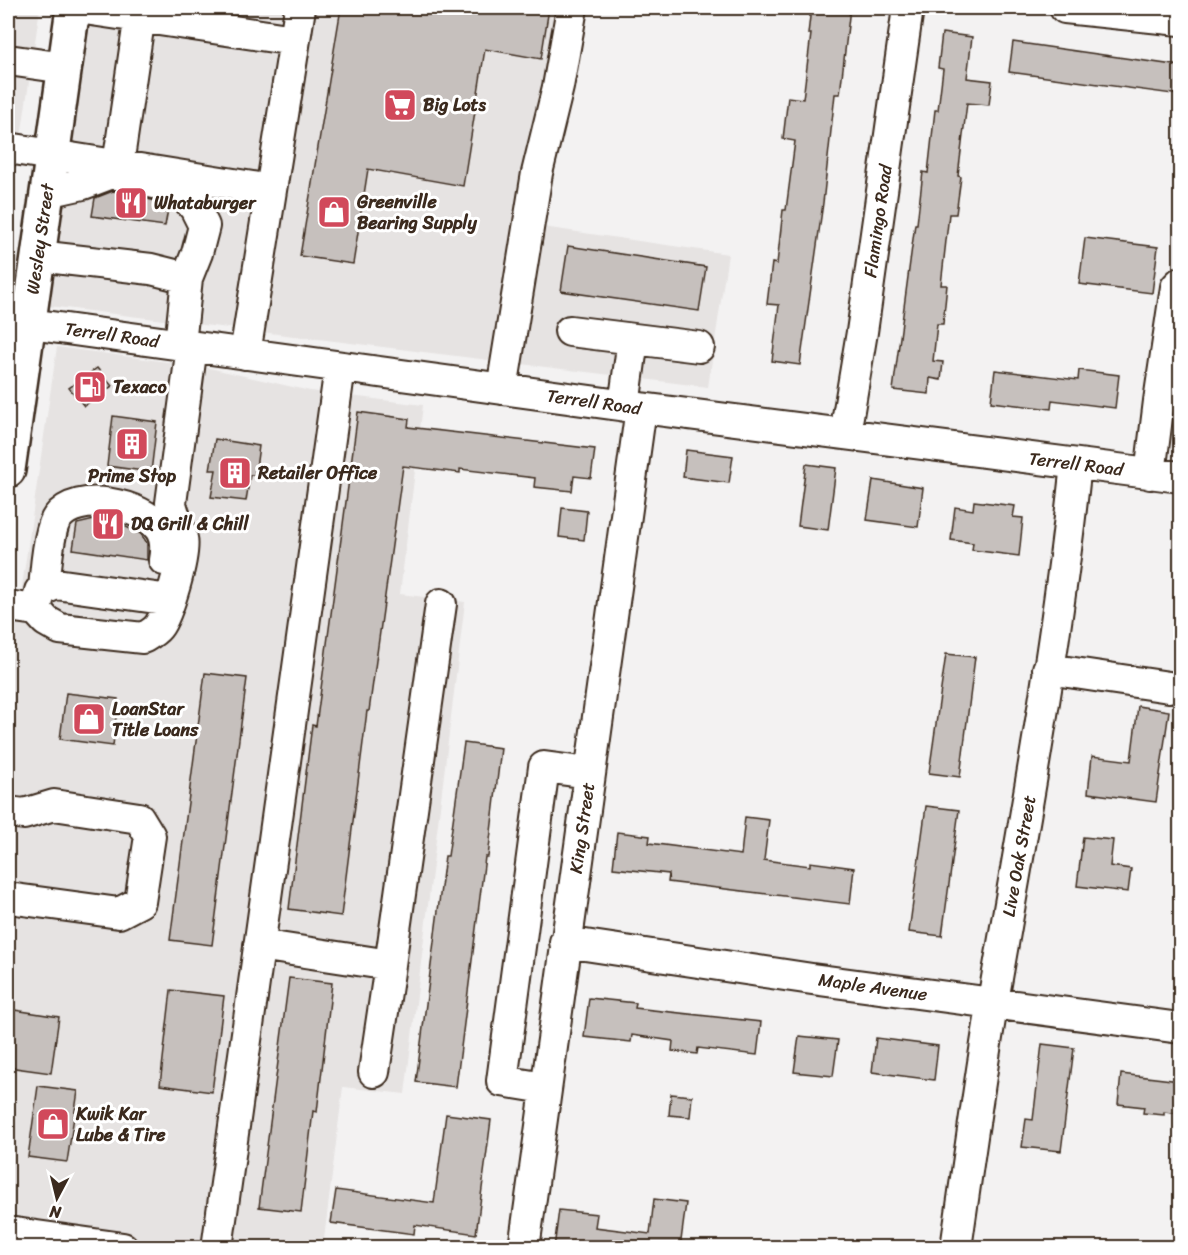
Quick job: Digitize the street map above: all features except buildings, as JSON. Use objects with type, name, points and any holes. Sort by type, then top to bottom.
[{"type":"main road","name":"Wesley Street","points":[[8,470],[18,322],[38,256],[73,8]]},
{"type":"street","points":[[78,8],[198,17],[294,40]]},
{"type":"street","points":[[245,354],[300,8]]},
{"type":"street","points":[[502,389],[537,173],[558,87],[572,8]]},
{"type":"street","name":"Flamingo Road","points":[[845,434],[908,8]]},
{"type":"street","points":[[1065,8],[1172,16]]},
{"type":"street","points":[[118,165],[140,12]]},
{"type":"street","points":[[8,60],[65,68]]},
{"type":"street","points":[[8,148],[271,190]]},
{"type":"street","points":[[47,192],[83,184],[112,173],[179,189],[195,208],[204,226],[187,278],[186,345],[171,503],[183,540],[176,582],[164,599]]},
{"type":"street","points":[[38,256],[151,269],[187,278]]},
{"type":"street","points":[[1150,474],[1176,287],[1180,283]]},
{"type":"street","name":"Terrell Road","points":[[18,322],[632,407],[1180,477]]},
{"type":"street","points":[[570,331],[699,347]]},
{"type":"street","name":"King Street","points":[[524,1248],[589,773],[632,407],[633,339]]},
{"type":"street","points":[[217,1248],[340,367]]},
{"type":"street","name":"Live Oak Street","points":[[956,1248],[993,1003],[1028,806],[1066,559],[1076,464]]},
{"type":"street","points":[[92,502],[129,508],[146,517],[160,529],[166,546],[164,599],[167,611],[157,629],[143,638],[60,629],[46,621],[40,600],[56,518],[71,505],[92,502]]},
{"type":"street","points":[[8,606],[40,600],[56,584],[164,599]]},
{"type":"street","points":[[374,1072],[441,604]]},
{"type":"street","points":[[1048,669],[1169,687]]},
{"type":"street","points":[[546,1088],[502,1081],[544,768],[589,773]]},
{"type":"street","points":[[8,812],[24,814],[54,805],[139,818],[150,836],[140,902],[118,913],[8,898]]},
{"type":"street","name":"Maple Avenue","points":[[565,942],[1180,1028]]},
{"type":"street","points":[[259,945],[390,965]]},
{"type":"street","points":[[8,1232],[121,1247]]},
{"type":"shaded area","points":[[8,8],[40,8],[8,225]]},
{"type":"shaded area","points":[[93,8],[584,8],[543,227],[728,254],[708,387],[49,306]]},
{"type":"shaded area","points":[[57,347],[205,367],[310,391],[423,405],[400,594],[465,602],[405,1094],[343,1087],[323,1247],[146,1247],[119,1244],[120,1232],[8,1214],[8,682]]},
{"type":"place","name":"Big Lots","points":[[400,105]]},
{"type":"place","name":"Whataburger","points":[[131,203]]},
{"type":"place","name":"Greenville Bearing Supply","points":[[334,212]]},
{"type":"place","name":"Texaco","points":[[90,387]]},
{"type":"place","name":"Prime Stop","points":[[132,444]]},
{"type":"place","name":"Retailer Office","points":[[235,473]]},
{"type":"place","name":"DQ Grill & Chill","points":[[108,524]]},
{"type":"place","name":"LoanStar Title Loans","points":[[89,719]]},
{"type":"place","name":"Kwik Kar Lube & Tire","points":[[53,1124]]}]
